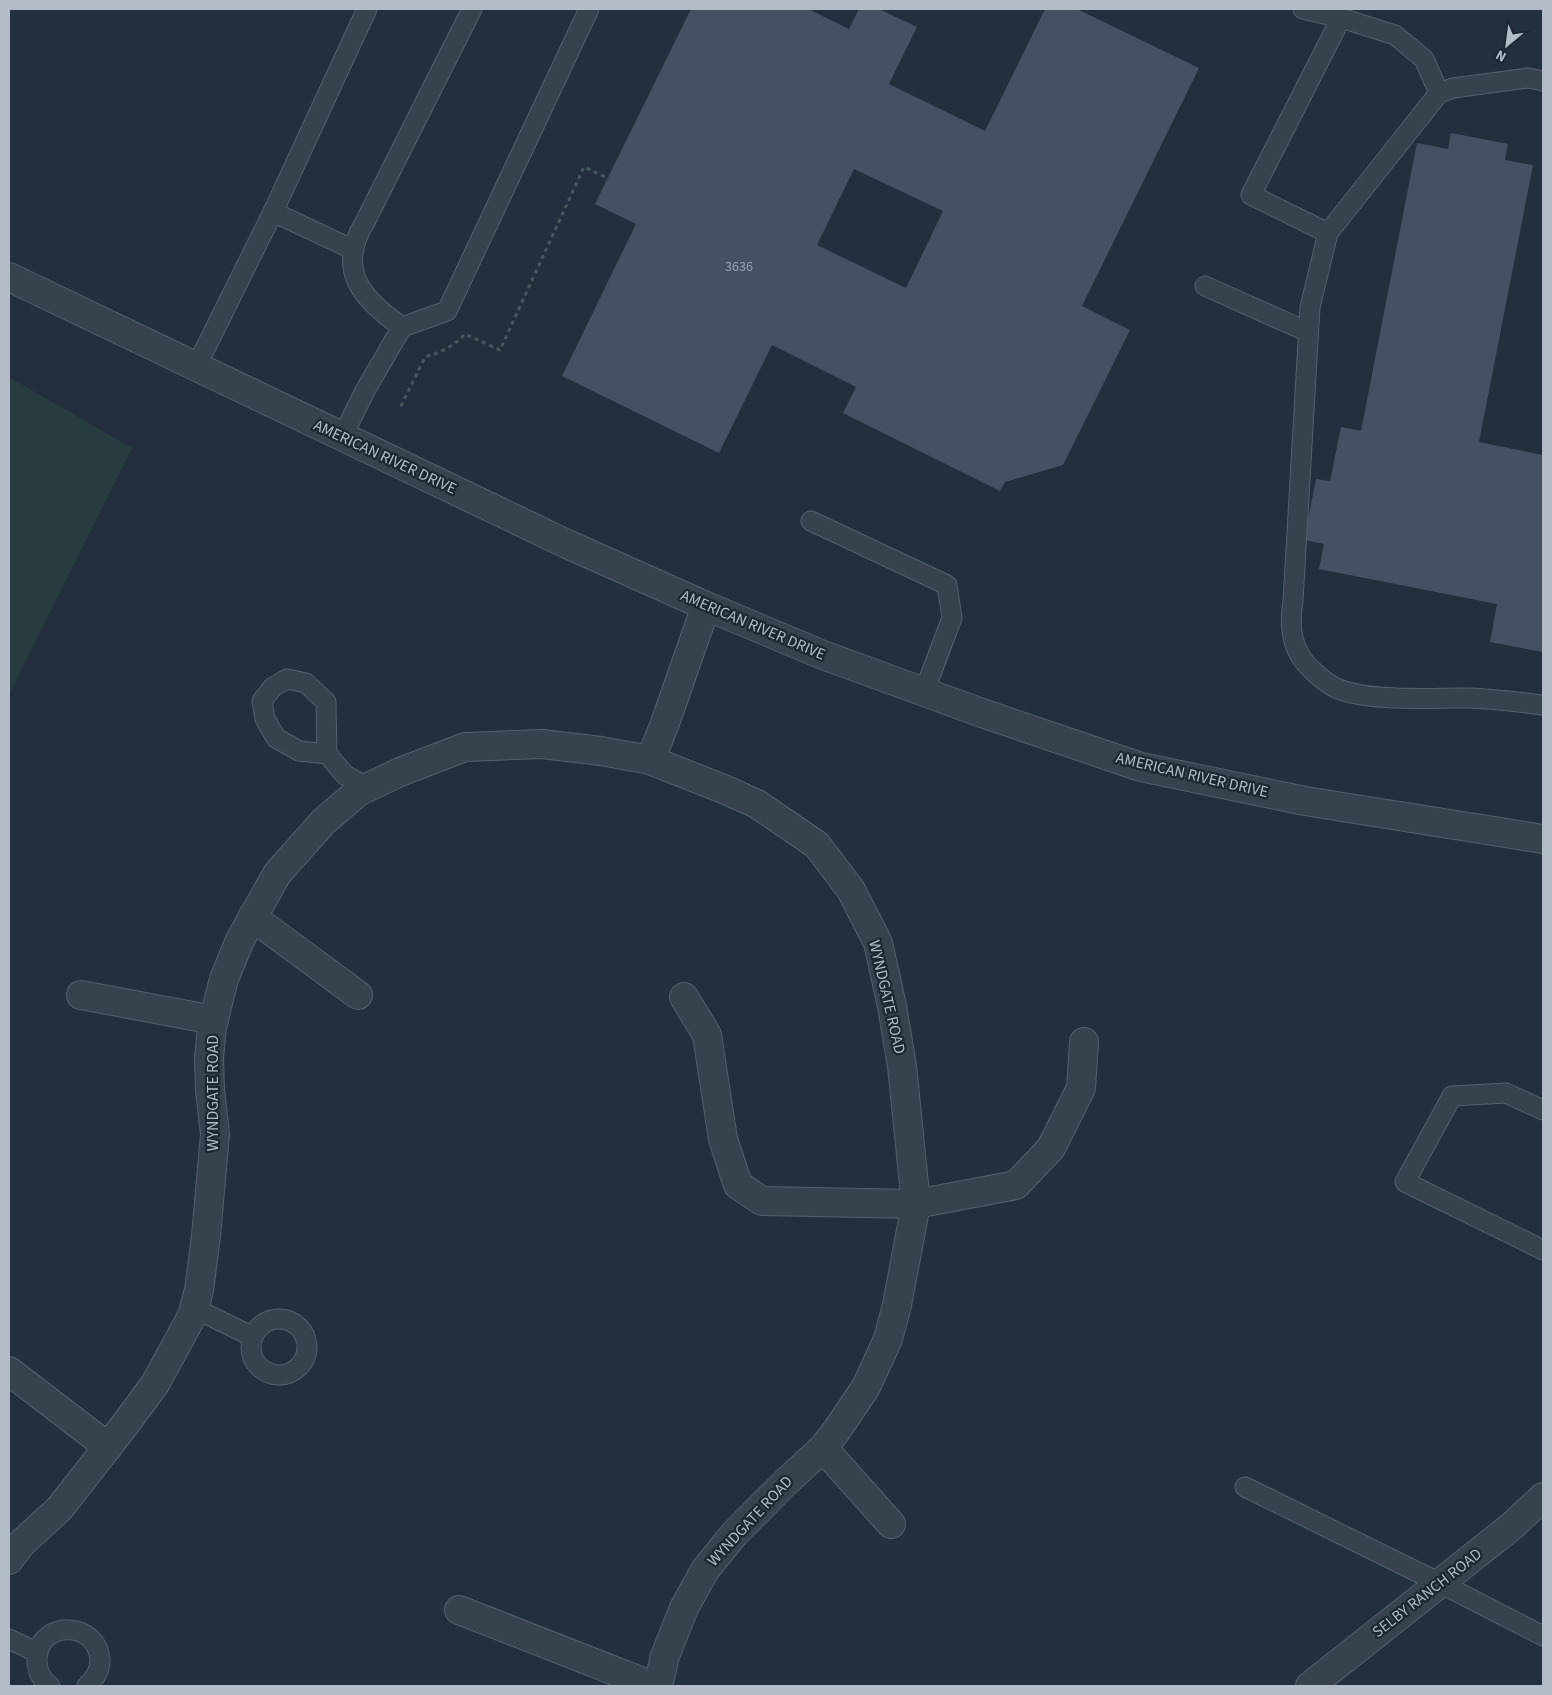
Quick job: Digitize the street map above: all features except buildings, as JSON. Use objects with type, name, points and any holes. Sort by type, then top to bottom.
[{"type":"street","name":"AMERICAN RIVER DRIVE","points":[[9,277],[567,544],[706,606],[823,654],[924,692],[1141,767],[1305,801],[1543,839]]},
{"type":"street","points":[[650,760],[664,726],[706,606]]},
{"type":"street","name":"WYNDGATE ROAD","points":[[9,1560],[22,1543],[60,1508],[108,1447],[155,1384],[192,1316],[199,1290],[206,1236],[215,1134],[210,1090],[209,1058],[214,1020],[224,979],[240,940],[277,874],[316,829],[358,792],[400,772],[465,747],[542,744],[601,751],[650,760],[757,804],[817,845],[851,890],[878,944],[892,1006],[902,1066],[916,1204],[898,1305],[888,1339],[866,1387],[823,1448],[735,1533],[705,1570],[684,1608],[665,1656],[658,1686]]},
{"type":"street","points":[[252,916],[358,995]]},
{"type":"street","points":[[81,995],[214,1020]]},
{"type":"street","points":[[684,997],[707,1035],[723,1139],[738,1185],[762,1200],[916,1204],[1016,1185],[1051,1148],[1081,1088],[1084,1042]]},
{"type":"street","points":[[9,1372],[108,1447]]},
{"type":"street","points":[[823,1448],[891,1524]]},
{"type":"street","name":"SELBY RANCH ROAD","points":[[1310,1686],[1512,1526],[1543,1497]]},
{"type":"street","points":[[459,1610],[653,1686]]},
{"type":"lane","points":[[196,368],[273,212],[367,9]]},
{"type":"lane","points":[[402,327],[383,314],[366,297],[357,284],[352,260],[357,236],[472,9]]},
{"type":"lane","points":[[342,437],[366,389],[402,327],[447,311],[589,9]]},
{"type":"lane","points":[[1303,9],[1341,18],[1395,35],[1424,59],[1439,93]]},
{"type":"lane","points":[[1328,232],[1251,195],[1341,18]]},
{"type":"lane","points":[[1543,81],[1528,78],[1453,88],[1439,93],[1328,232],[1310,307],[1293,601],[1290,618],[1294,644],[1302,660],[1321,678],[1335,687],[1356,693],[1384,697],[1496,699],[1543,705]]},
{"type":"lane","points":[[273,212],[354,250]]},
{"type":"lane","points":[[1205,286],[1308,332]]},
{"type":"lane","points":[[811,521],[947,585],[952,618],[924,692]]},
{"type":"lane","points":[[327,754],[345,775],[367,787]]},
{"type":"lane","points":[[1543,1110],[1506,1093],[1452,1096],[1405,1182],[1543,1250]]},
{"type":"lane","points":[[194,1308],[253,1337]]},
{"type":"lane","points":[[1245,1487],[1543,1636]]},
{"type":"lane","points":[[50,1686],[39,1674],[38,1653],[42,1643],[49,1636],[58,1631],[68,1629],[78,1630],[87,1635],[99,1651],[100,1662],[98,1672],[93,1681],[87,1686]]},
{"type":"lane","points":[[9,1639],[38,1653]]},
{"type":"path","points":[[401,406],[425,357],[455,345],[465,334],[500,350],[584,166],[608,178]]},
{"type":"green space","points":[[9,377],[132,448],[9,695]]}]
